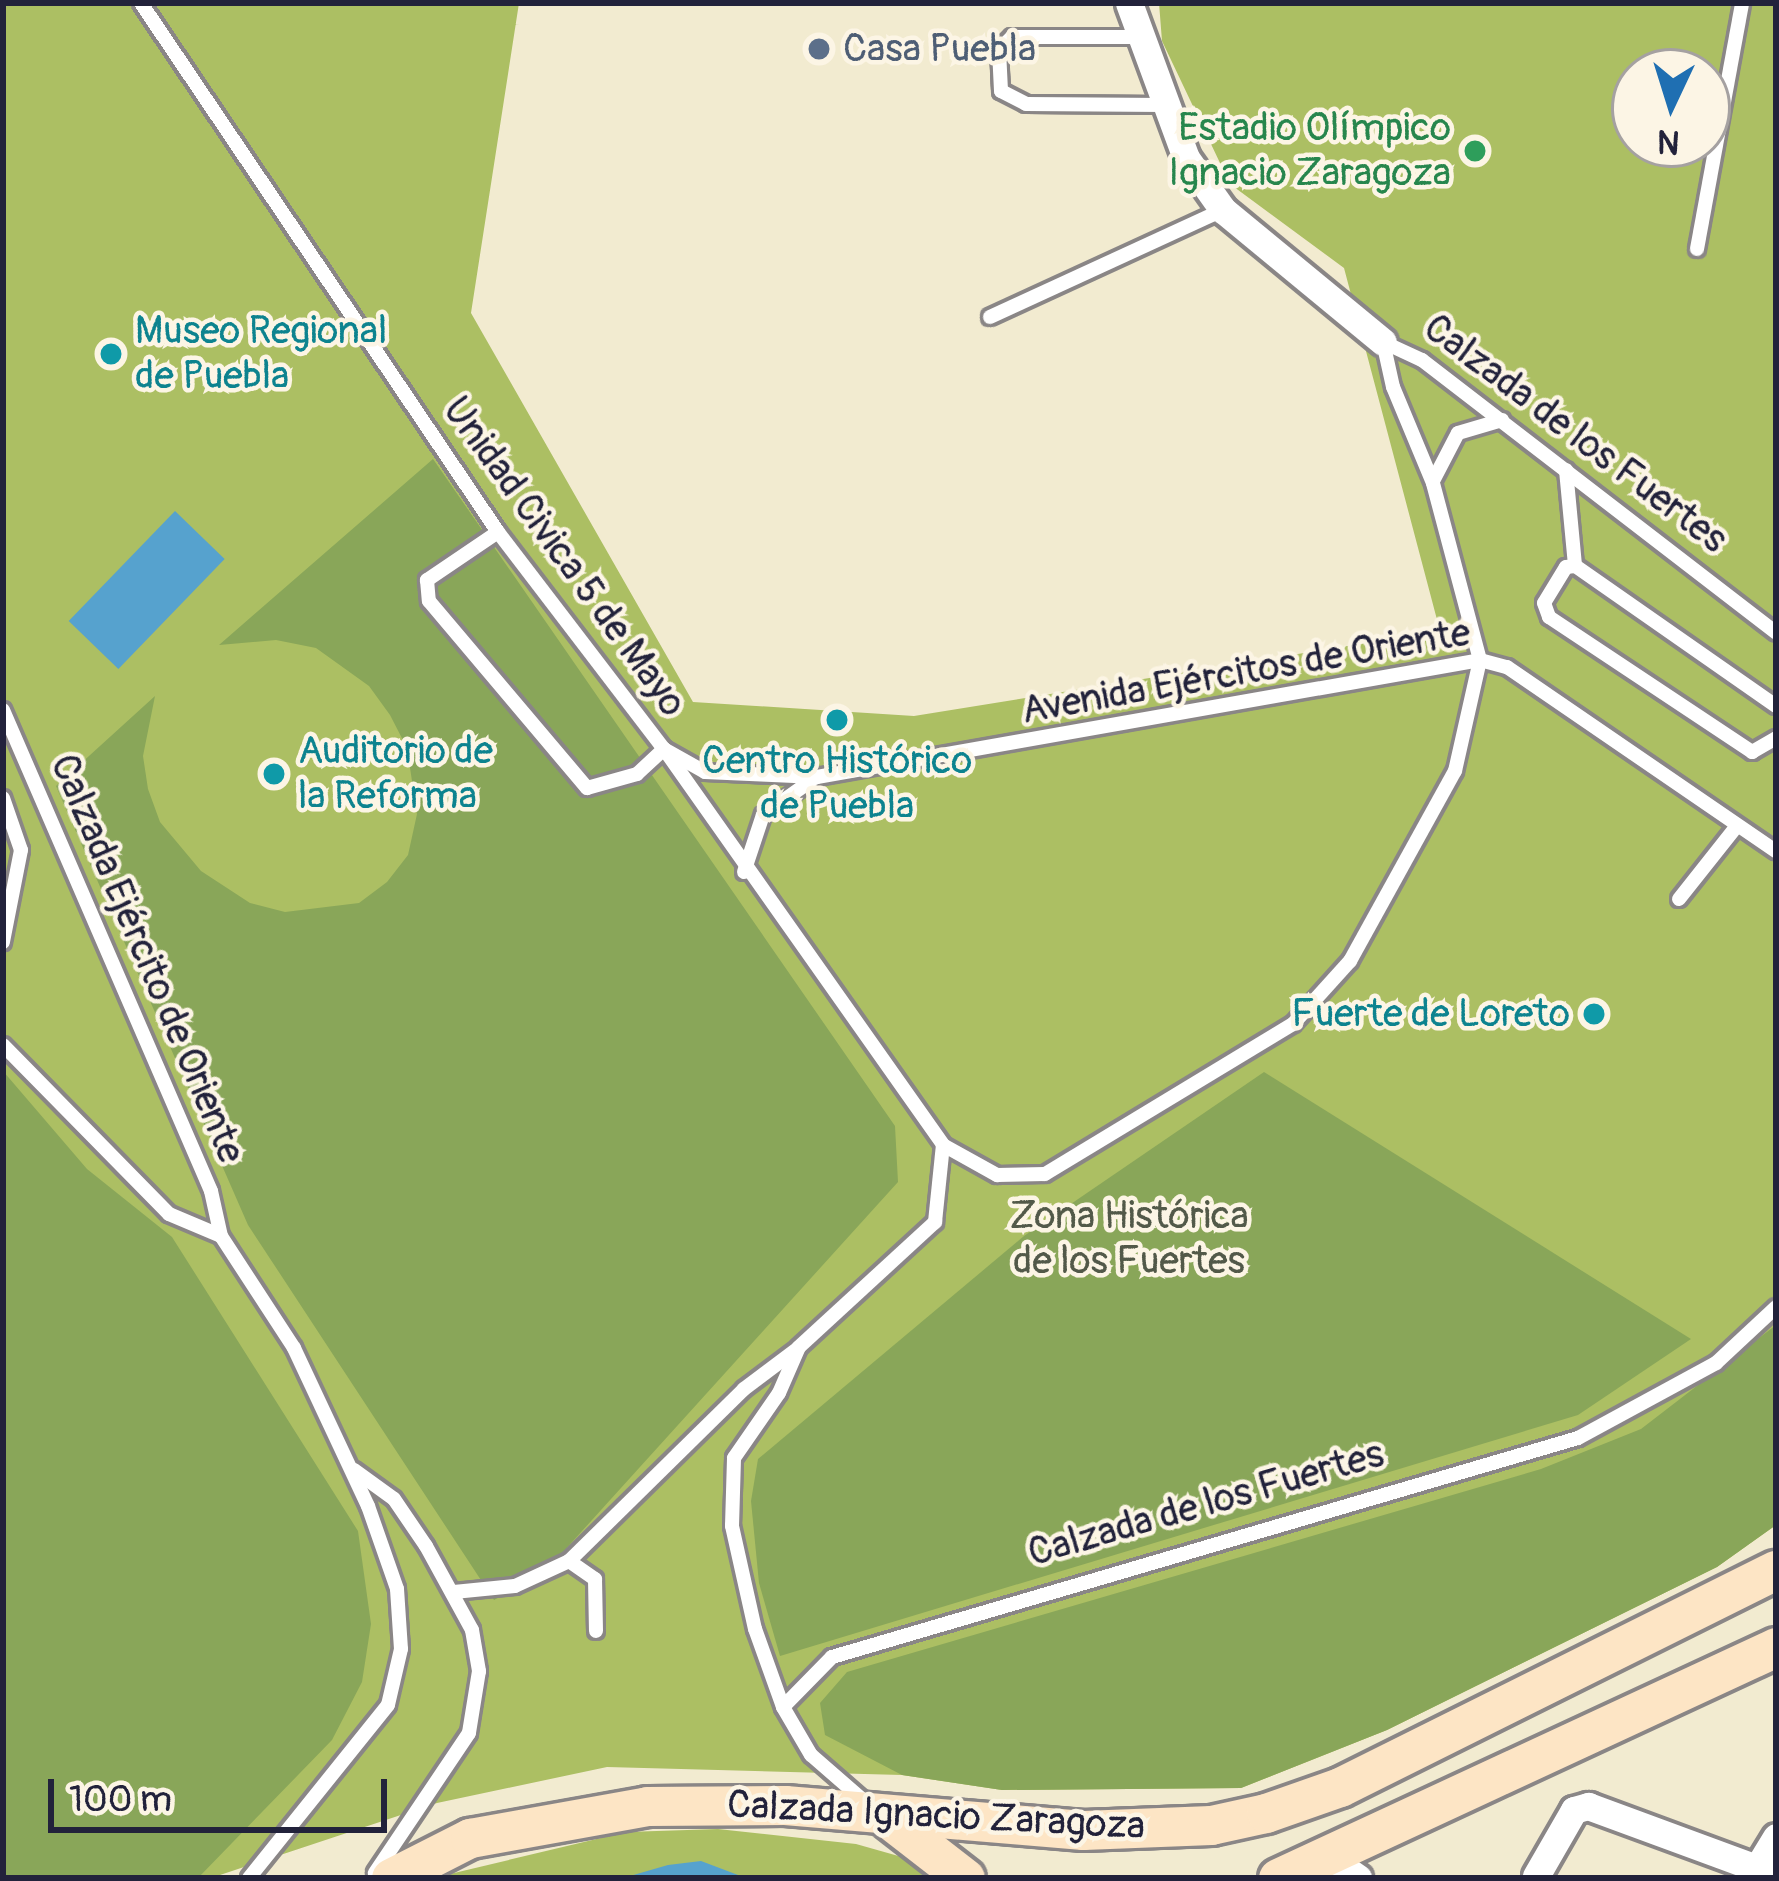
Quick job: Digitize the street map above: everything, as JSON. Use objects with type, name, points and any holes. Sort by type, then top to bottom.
[{"type":"main road","name":"Calzada Ignacio Zaragoza","points":[[381,1874],[531,1821],[647,1805],[876,1813],[1083,1830],[1192,1826],[1266,1813],[1340,1787],[1776,1570]]},
{"type":"main road","points":[[1278,1878],[1343,1867],[1776,1647]]},
{"type":"main road","points":[[876,1813],[915,1832],[965,1878]]},
{"type":"street","name":"Calzada de los Fuertes","points":[[1129,3],[1186,158],[1223,210],[1383,342]]},
{"type":"street","points":[[1536,1876],[1574,1810],[1601,1806],[1761,1874],[1776,1838]]},
{"type":"lane","name":"Unidad Civica 5 de Mayo","points":[[141,3],[498,532],[664,749],[745,872],[943,1144],[997,1175],[1045,1174],[1243,1061],[1335,984],[1455,771],[1480,660]]},
{"type":"lane","points":[[1696,249],[1742,3]]},
{"type":"lane","points":[[1141,37],[1012,37],[998,50],[1001,91],[1027,104],[1164,105]]},
{"type":"lane","points":[[990,317],[1223,210]]},
{"type":"lane","name":"Calzada de los Fuertes","points":[[1383,342],[1502,420],[1776,633]]},
{"type":"lane","name":"Calzada de los Fuertes","points":[[1383,342],[1393,387],[1433,482],[1480,660]]},
{"type":"lane","points":[[1433,482],[1458,433],[1502,420]]},
{"type":"lane","points":[[1566,470],[1575,566]]},
{"type":"lane","points":[[498,532],[427,580],[429,602],[587,788],[637,774],[664,749]]},
{"type":"lane","points":[[1776,706],[1575,566],[1566,568],[1544,603],[1550,617],[1751,752],[1776,738]]},
{"type":"lane","name":"Avenida Ejércitos de Oriente","points":[[664,749],[706,772],[817,777],[1480,660],[1507,667],[1776,851]]},
{"type":"lane","name":"Calzada Ejército de Oriente","points":[[3,710],[212,1191],[221,1236]]},
{"type":"lane","name":"Avenida Ejércitos de Oriente","points":[[745,872],[764,815],[817,777]]},
{"type":"lane","points":[[3,798],[21,850],[3,942]]},
{"type":"lane","points":[[1678,899],[1736,826]]},
{"type":"lane","points":[[3,1045],[169,1214],[221,1236],[295,1348],[351,1468],[397,1589],[398,1671],[372,1734],[249,1878]]},
{"type":"lane","points":[[454,1592],[515,1586],[569,1561],[744,1390],[799,1347],[935,1222],[943,1144]]},
{"type":"lane","name":"Calzada de los Fuertes","points":[[783,1707],[832,1657],[865,1642],[1578,1438],[1716,1363],[1776,1306]]},
{"type":"lane","points":[[799,1347],[779,1394],[739,1444],[731,1486],[754,1629],[783,1707],[811,1755],[876,1813]]},
{"type":"lane","points":[[351,1468],[394,1499],[454,1592],[479,1671],[469,1733],[381,1874]]},
{"type":"lane","points":[[569,1561],[595,1579],[596,1631]]},
{"type":"green space","name":"Zona Histórica de los Fuertes","points":[[3,3],[519,3],[471,313],[693,702],[914,716],[1440,631],[1344,268],[1230,184],[1162,41],[1159,3],[1776,3],[1776,1525],[1717,1567],[1387,1730],[1241,1788],[1002,1790],[902,1775],[607,1767],[437,1803],[211,1878],[3,1878]]},
{"type":"green space","points":[[433,459],[895,1126],[898,1182],[544,1573],[494,1600],[248,1225],[56,786],[155,696],[143,756],[148,789],[160,822],[201,871],[250,903],[285,912],[359,903],[387,882],[408,855],[417,814],[407,748],[390,715],[369,686],[316,648],[276,640],[219,645]]},
{"type":"green space","points":[[3,1071],[87,1169],[172,1237],[358,1531],[371,1624],[362,1682],[332,1740],[198,1878],[3,1878]]},
{"type":"green space","points":[[1264,1072],[1691,1339],[1578,1415],[780,1656],[759,1583],[751,1501],[758,1459],[1024,1236]]},
{"type":"green space","points":[[1776,1325],[1776,1525],[1717,1567],[1387,1730],[1241,1788],[1002,1790],[902,1775],[825,1735],[820,1703],[847,1672],[1541,1469],[1641,1429]]},
{"type":"green space","points":[[718,1829],[856,1844],[909,1859],[938,1878],[433,1878],[626,1832]]},
{"type":"water","points":[[175,511],[225,559],[118,669],[69,621]]},
{"type":"water","points":[[701,1861],[746,1878],[623,1878],[668,1865]]},
{"type":"place","name":"Casa Puebla","points":[[819,49]]},
{"type":"place","name":"Estadio Olímpico Ignacio Zaragoza","points":[[1475,151]]},
{"type":"place","name":"Museo Regional de Puebla","points":[[111,354]]},
{"type":"place","name":"Centro Histórico de Puebla","points":[[837,720]]},
{"type":"place","name":"Auditorio de la Reforma","points":[[274,774]]},
{"type":"place","name":"Fuerte de Loreto","points":[[1594,1014]]}]
